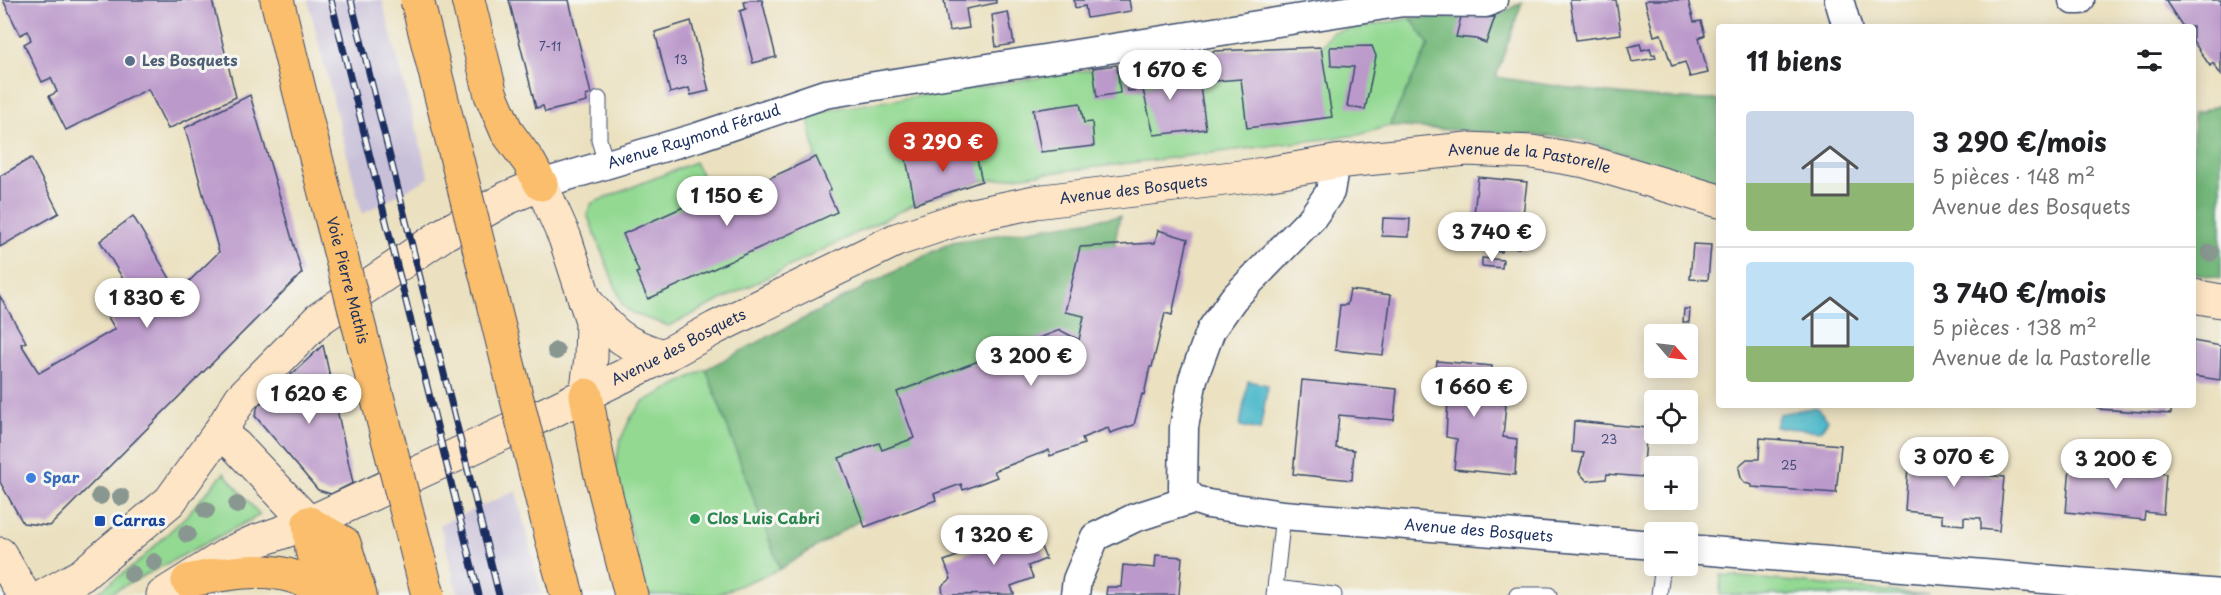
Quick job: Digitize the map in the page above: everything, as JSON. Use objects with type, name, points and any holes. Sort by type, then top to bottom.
[{"type":"highway","name":"Voie Pierre Mathis","points":[[277,0],[428,595]]},
{"type":"highway","points":[[417,0],[567,595]]},
{"type":"highway","points":[[468,0],[491,95],[507,132],[529,162],[541,184]]},
{"type":"highway","points":[[586,395],[599,466],[631,595]]},
{"type":"highway","points":[[309,523],[312,551],[333,595]]},
{"type":"highway","points":[[309,523],[344,543],[360,595]]},
{"type":"highway","points":[[175,588],[229,572],[267,572],[298,577],[315,585],[327,595]]},
{"type":"main road","name":"Avenue de la Pastorelle","points":[[1335,162],[1467,148],[1532,152],[1585,161],[1716,200]]},
{"type":"main road","name":"Avenue des Bosquets","points":[[175,588],[246,545],[309,523],[586,395],[715,328],[896,240],[968,216],[1035,202],[1265,174],[1335,162]]},
{"type":"main road","points":[[541,184],[565,238],[592,321],[591,358],[586,395]]},
{"type":"main road","name":"Avenue Raymond Féraud","points":[[46,595],[82,575],[170,501],[241,398],[319,319],[452,229],[507,198],[541,184]]},
{"type":"main road","points":[[2196,297],[2221,301]]},
{"type":"main road","points":[[585,300],[610,330],[627,343],[664,356]]},
{"type":"main road","points":[[219,433],[236,446],[309,523]]},
{"type":"main road","points":[[0,554],[24,595]]},
{"type":"street","name":"Avenue Raymond Féraud","points":[[541,184],[825,94],[1403,2],[1486,3],[1493,0]]},
{"type":"street","points":[[1839,0],[1846,24]]},
{"type":"street","points":[[2073,0],[2080,0]]},
{"type":"street","points":[[1075,595],[1077,580],[1095,537],[1134,518],[1193,499],[1183,488],[1184,428],[1193,379],[1211,330],[1233,299],[1312,218],[1330,192],[1335,162]]},
{"type":"street","name":"Avenue des Bosquets","points":[[1193,499],[1208,504],[1283,515],[1644,544]]},
{"type":"street","points":[[1698,550],[2221,594]]},
{"type":"lane","points":[[599,99],[599,140],[606,163]]},
{"type":"lane","points":[[1283,515],[1274,592],[1334,595]]},
{"type":"lane","points":[[1659,595],[1662,576]]},
{"type":"lane","points":[[1517,595],[1549,595]]},
{"type":"shaded area","points":[[308,0],[382,0],[429,178],[362,214]]},
{"type":"shaded area","points":[[516,491],[542,595],[458,595],[440,524]]},
{"type":"green space","points":[[1522,2],[1496,77],[1635,96],[1716,100],[1716,186],[1576,138],[1389,126],[1429,45],[1411,18],[1495,17]]},
{"type":"green space","points":[[1411,18],[1429,44],[1389,126],[1358,135],[982,181],[915,204],[669,326],[634,314],[623,306],[587,214],[592,203],[695,162],[711,194],[730,196],[816,157],[807,113],[1213,51],[1321,47],[1332,32]]},
{"type":"green space","points":[[2221,103],[2221,278],[2196,274],[2196,113]]},
{"type":"green space","points":[[1120,216],[1088,381],[780,569],[706,369],[952,242]]},
{"type":"green space","name":"Clos Luis Cabri","points":[[706,369],[780,569],[716,595],[647,595],[615,469],[620,441],[630,419],[643,402]]},
{"type":"green space","points":[[224,473],[260,515],[107,595],[101,595],[99,591],[136,564],[185,517]]},
{"type":"green space","points":[[1721,575],[1929,595],[1720,595]]},
{"type":"water","points":[[1248,381],[1268,385],[1260,430],[1240,426]]},
{"type":"water","points":[[1817,408],[1828,420],[1820,431],[1775,427],[1779,414]]},
{"type":"building","name":"Les Bosquets","points":[[3,0],[212,0],[236,97],[168,129],[148,89],[66,130],[49,96],[57,92],[51,78],[42,82],[24,44],[31,40],[28,31],[20,35]]},
{"type":"building","points":[[509,0],[569,0],[591,94],[586,96],[587,102],[545,112],[543,106],[536,108]]},
{"type":"building","points":[[762,0],[776,57],[753,63],[740,11],[746,9],[744,2]]},
{"type":"building","points":[[944,0],[996,0],[996,3],[966,9],[969,28],[949,31]]},
{"type":"building","points":[[1074,0],[1129,0],[1131,11],[1087,18],[1085,6],[1075,8]]},
{"type":"building","points":[[1570,0],[1616,0],[1621,34],[1576,40]]},
{"type":"building","points":[[1688,0],[1694,22],[1701,21],[1705,35],[1699,38],[1708,73],[1690,77],[1685,62],[1672,66],[1661,34],[1654,36],[1645,1]]},
{"type":"building","points":[[2165,0],[2221,0],[2221,75],[2213,63],[2210,66],[2196,45],[2196,24],[2181,24]]},
{"type":"building","points":[[1008,12],[1014,44],[996,47],[992,15]]},
{"type":"building","points":[[1461,17],[1495,17],[1486,43],[1476,39],[1456,37]]},
{"type":"building","points":[[691,21],[709,91],[691,95],[689,88],[670,93],[655,32]]},
{"type":"building","points":[[1640,44],[1642,50],[1650,48],[1652,55],[1655,54],[1656,58],[1632,62],[1628,47]]},
{"type":"building","points":[[1372,46],[1376,56],[1365,110],[1347,106],[1354,67],[1331,66],[1330,47]]},
{"type":"building","points":[[1321,47],[1332,117],[1247,128],[1241,79],[1216,81],[1213,51]]},
{"type":"building","points":[[1142,61],[1146,88],[1155,83],[1179,81],[1178,74],[1198,71],[1206,129],[1154,135],[1143,90],[1128,91],[1124,64]]},
{"type":"building","points":[[1117,65],[1120,93],[1097,97],[1093,68]]},
{"type":"building","points":[[250,95],[302,273],[50,526],[23,523],[0,482],[0,296],[26,342],[21,344],[39,373],[115,329],[98,300],[125,282],[100,241],[133,216],[178,292],[219,252],[185,128]]},
{"type":"building","points":[[1080,103],[1084,123],[1092,122],[1094,146],[1041,152],[1033,110]]},
{"type":"building","points":[[974,146],[982,181],[915,204],[906,159]]},
{"type":"building","points":[[816,157],[831,190],[828,192],[837,212],[648,299],[636,273],[639,272],[623,234],[726,188],[730,196]]},
{"type":"building","points":[[31,158],[59,213],[0,247],[0,176]]},
{"type":"building","points":[[1478,177],[1527,182],[1519,248],[1503,246],[1502,252],[1486,250],[1487,244],[1471,242]]},
{"type":"building","points":[[1383,218],[1410,219],[1409,237],[1382,236]]},
{"type":"building","points":[[1158,230],[1188,239],[1172,315],[1165,313],[1152,367],[1150,367],[1134,425],[1110,433],[1108,428],[1082,438],[1084,444],[1050,456],[1049,450],[994,471],[997,477],[963,490],[961,484],[934,494],[936,500],[865,527],[839,458],[879,443],[882,450],[914,438],[897,392],[1060,330],[1079,340],[1084,316],[1065,312],[1080,247],[1155,243]]},
{"type":"building","points":[[1693,244],[1711,245],[1708,280],[1690,279]]},
{"type":"building","points":[[1482,258],[1503,260],[1502,268],[1482,266]]},
{"type":"building","points":[[1350,290],[1391,295],[1383,355],[1335,350],[1340,305],[1347,305]]},
{"type":"building","points":[[1684,309],[1690,309],[1689,322],[1683,322]]},
{"type":"building","points":[[2196,342],[2221,346],[2220,380],[2196,376]]},
{"type":"building","points":[[323,345],[353,483],[331,494],[318,490],[255,416],[258,406]]},
{"type":"building","points":[[1437,361],[1492,366],[1490,402],[1506,404],[1503,437],[1517,439],[1515,475],[1454,469],[1457,439],[1446,437],[1448,399],[1426,396],[1428,377],[1435,378]]},
{"type":"building","points":[[1302,380],[1397,389],[1394,420],[1339,415],[1336,448],[1354,450],[1352,480],[1293,474]]},
{"type":"building","points":[[2171,408],[2171,414],[2098,409]]},
{"type":"building","points":[[1574,421],[1644,428],[1646,444],[1643,477],[1607,474],[1606,479],[1587,481],[1579,472],[1584,453],[1572,452]]},
{"type":"building","points":[[1760,438],[1841,445],[1836,493],[1752,487],[1745,483],[1741,478],[1739,468],[1747,459],[1759,459]]},
{"type":"building","points":[[1909,450],[1987,457],[1985,475],[2004,477],[1999,531],[1981,529],[1981,518],[1964,517],[1964,525],[1942,523],[1942,515],[1905,511]]},
{"type":"building","points":[[2092,459],[2150,464],[2150,472],[2166,474],[2163,514],[2145,512],[2144,520],[2066,512],[2070,466],[2091,468]]},
{"type":"building","points":[[1033,528],[1046,559],[1028,566],[1033,578],[1011,586],[1014,594],[943,595],[942,586],[951,579],[944,561]]},
{"type":"building","points":[[1156,555],[1182,557],[1179,595],[1106,595],[1107,587],[1121,587],[1123,565],[1155,568]]},
{"type":"railway","points":[[331,0],[479,595]]},
{"type":"railway","points":[[351,0],[499,595]]},
{"type":"place","name":"Les Bosquets","points":[[130,61]]},
{"type":"place","name":"Spar","points":[[31,478]]},
{"type":"place","name":"Clos Luis Cabri","points":[[695,519]]},
{"type":"place","name":"Carras","points":[[100,521]]}]
